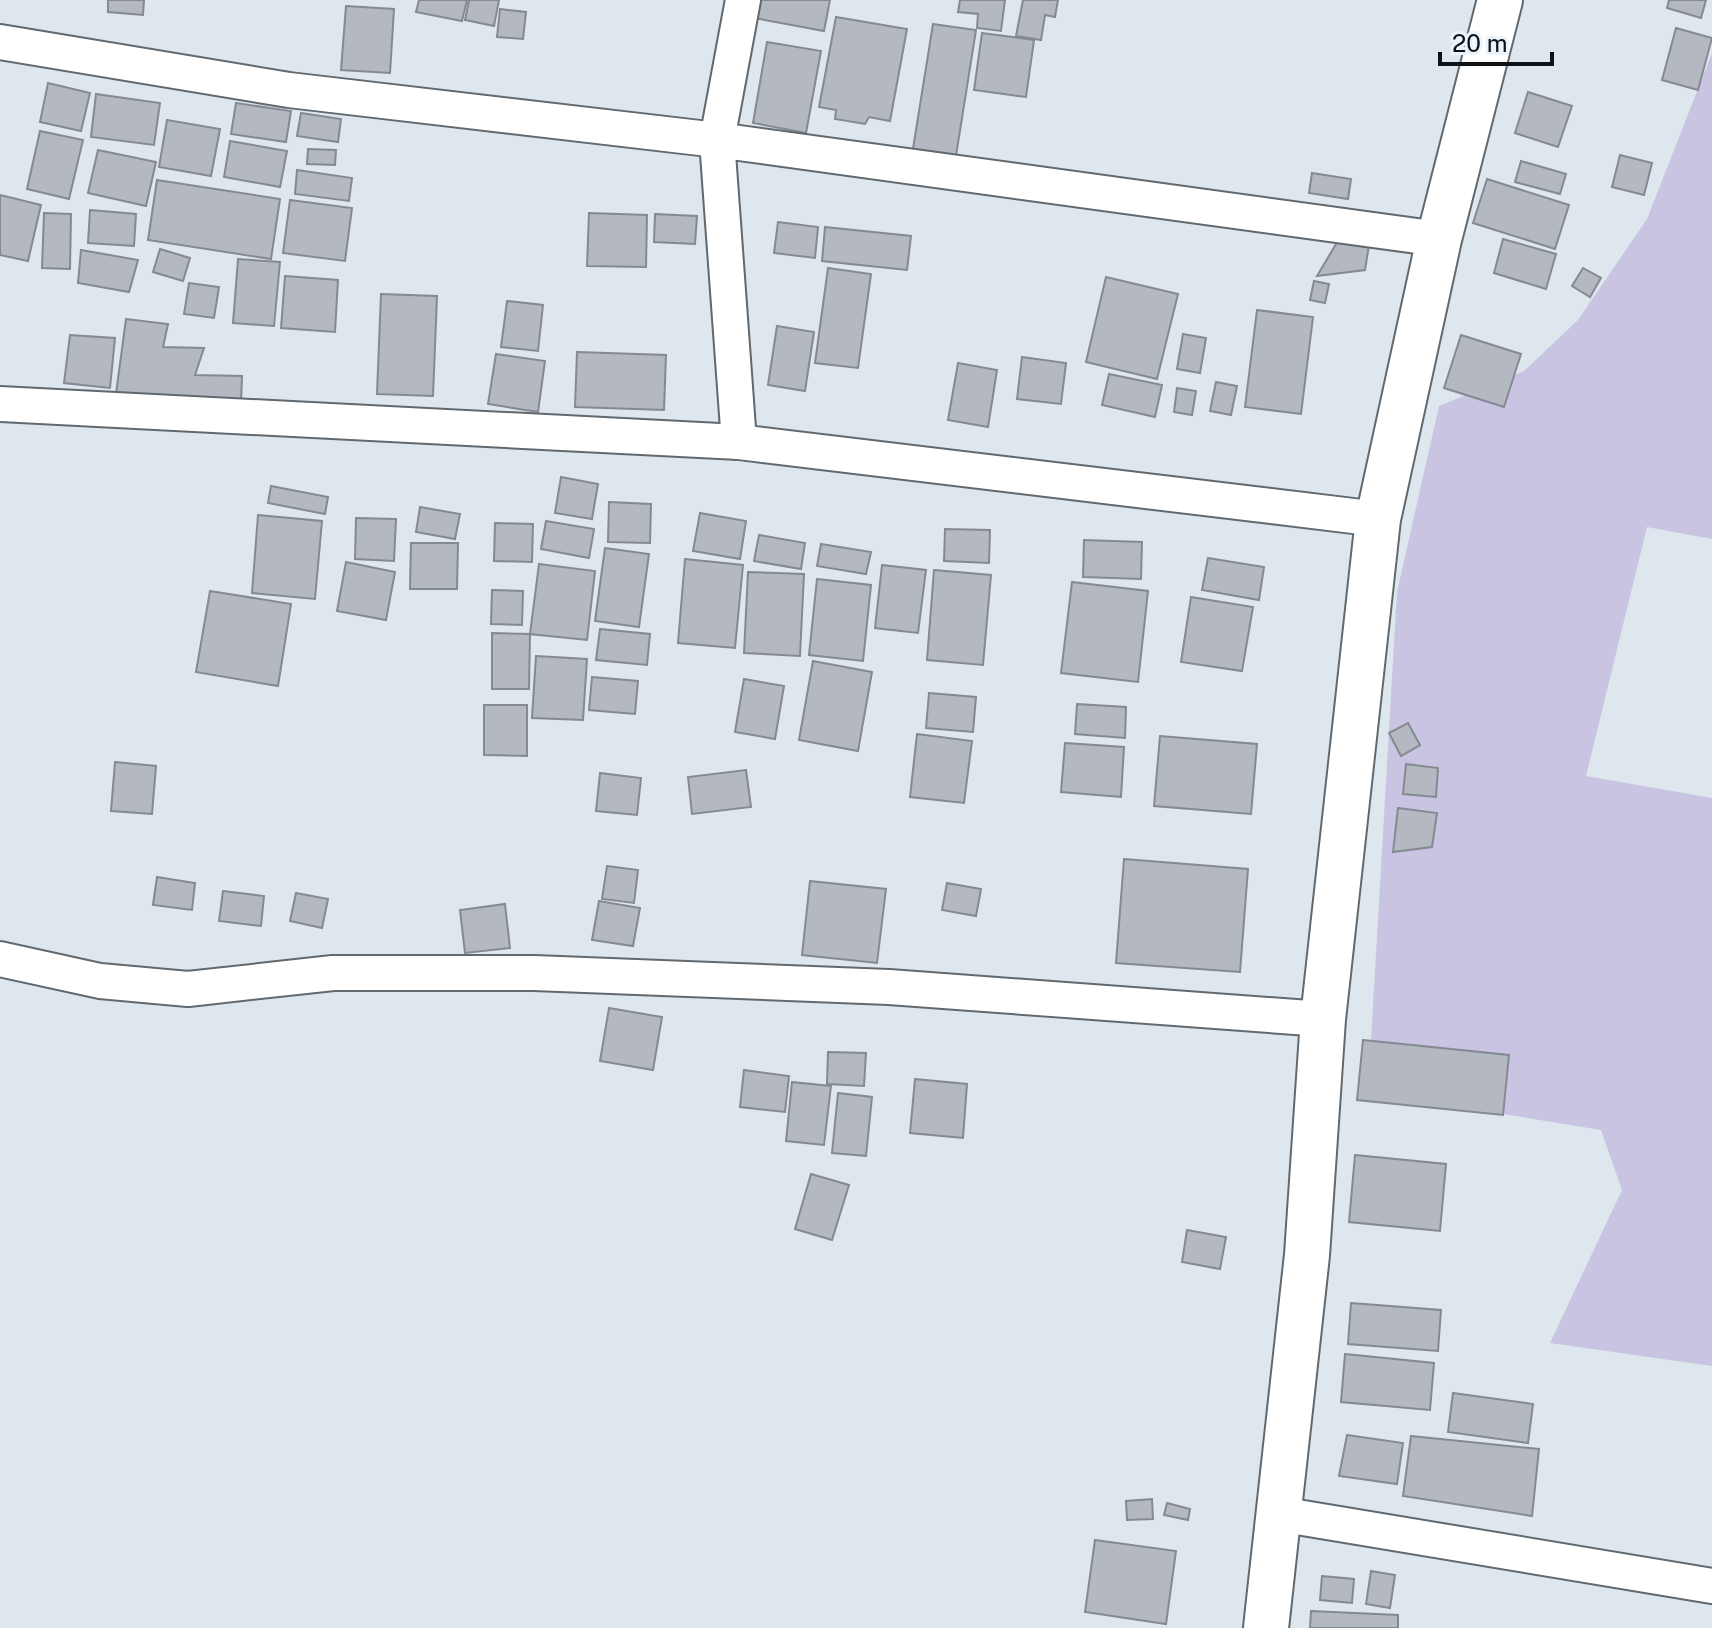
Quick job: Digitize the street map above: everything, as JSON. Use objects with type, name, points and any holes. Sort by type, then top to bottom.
[{"type":"main road","points":[[1266,1628],[1307,1255],[1323,1019],[1378,519],[1439,239],[1500,0]]},
{"type":"street","points":[[739,442],[717,140],[743,0]]},
{"type":"street","points":[[0,42],[289,90],[717,140],[1439,239]]},
{"type":"street","points":[[0,404],[739,442],[1378,519]]},
{"type":"street","points":[[0,959],[100,981],[188,989],[333,973],[534,973],[889,987],[1323,1019]]},
{"type":"street","points":[[1279,1514],[1712,1586]]},
{"type":"shaded area","points":[[1712,53],[1712,539],[1647,527],[1586,776],[1712,798],[1712,1366],[1550,1343],[1622,1190],[1601,1130],[1368,1092],[1397,592],[1439,406],[1524,371],[1578,320],[1647,219]]},
{"type":"building","points":[[108,0],[144,0],[143,15],[108,12]]},
{"type":"building","points":[[419,0],[467,0],[462,21],[416,12]]},
{"type":"building","points":[[469,0],[499,0],[494,26],[465,20]]},
{"type":"building","points":[[757,0],[830,0],[824,31],[754,18]]},
{"type":"building","points":[[960,0],[1005,0],[1001,31],[977,28],[978,14],[958,12]]},
{"type":"building","points":[[1023,0],[1058,0],[1055,17],[1045,15],[1041,40],[1016,36]]},
{"type":"building","points":[[1669,0],[1706,0],[1701,18],[1667,8]]},
{"type":"building","points":[[346,6],[394,9],[390,73],[341,70]]},
{"type":"building","points":[[500,9],[526,12],[523,39],[497,37]]},
{"type":"building","points":[[836,17],[907,29],[890,121],[869,117],[865,124],[835,119],[836,110],[819,107]]},
{"type":"building","points":[[933,24],[976,30],[955,162],[912,155]]},
{"type":"building","points":[[1676,28],[1712,38],[1698,90],[1662,80]]},
{"type":"building","points":[[982,33],[1034,40],[1026,97],[974,90]]},
{"type":"building","points":[[767,42],[821,51],[806,133],[753,123]]},
{"type":"building","points":[[48,83],[90,93],[81,131],[40,122]]},
{"type":"building","points":[[1528,92],[1572,106],[1558,147],[1515,133]]},
{"type":"building","points":[[96,94],[160,103],[154,145],[91,137]]},
{"type":"building","points":[[236,103],[291,111],[286,142],[231,134]]},
{"type":"building","points":[[301,113],[341,119],[338,142],[297,136]]},
{"type":"building","points":[[167,120],[220,129],[211,176],[159,167]]},
{"type":"building","points":[[40,131],[83,140],[69,199],[27,189]]},
{"type":"building","points":[[230,141],[287,151],[280,187],[224,177]]},
{"type":"building","points":[[308,149],[336,150],[335,165],[307,164]]},
{"type":"building","points":[[98,150],[156,162],[146,206],[88,193]]},
{"type":"building","points":[[1620,155],[1652,163],[1644,195],[1612,187]]},
{"type":"building","points":[[1521,161],[1566,174],[1560,194],[1515,182]]},
{"type":"building","points":[[297,170],[352,178],[349,201],[295,194]]},
{"type":"building","points":[[1312,173],[1351,179],[1348,199],[1309,193]]},
{"type":"building","points":[[1487,179],[1569,205],[1555,249],[1473,223]]},
{"type":"building","points":[[157,180],[280,199],[271,259],[148,240]]},
{"type":"building","points":[[0,195],[41,205],[28,261],[0,255]]},
{"type":"building","points":[[290,200],[352,208],[345,261],[283,253]]},
{"type":"building","points":[[90,210],[136,214],[134,246],[88,243]]},
{"type":"building","points":[[44,213],[71,214],[70,269],[42,268]]},
{"type":"building","points":[[589,213],[647,215],[646,267],[587,266]]},
{"type":"building","points":[[655,214],[697,216],[695,244],[654,242]]},
{"type":"building","points":[[778,222],[818,227],[815,258],[774,253]]},
{"type":"building","points":[[825,227],[911,236],[907,270],[822,261]]},
{"type":"building","points":[[1342,234],[1370,239],[1365,270],[1317,276]]},
{"type":"building","points":[[1503,239],[1556,254],[1546,289],[1494,273]]},
{"type":"building","points":[[160,249],[190,258],[183,281],[153,272]]},
{"type":"building","points":[[81,250],[138,260],[129,292],[78,283]]},
{"type":"building","points":[[238,259],[280,262],[274,326],[233,323]]},
{"type":"building","points":[[828,268],[871,274],[858,368],[815,363]]},
{"type":"building","points":[[1583,268],[1601,278],[1590,297],[1572,286]]},
{"type":"building","points":[[285,276],[338,280],[335,332],[281,328]]},
{"type":"building","points":[[1106,277],[1178,294],[1157,379],[1086,362]]},
{"type":"building","points":[[1314,281],[1329,284],[1325,303],[1310,300]]},
{"type":"building","points":[[189,283],[219,287],[214,318],[184,314]]},
{"type":"building","points":[[381,294],[437,296],[433,396],[377,394]]},
{"type":"building","points":[[507,301],[543,305],[538,351],[501,347]]},
{"type":"building","points":[[1257,310],[1313,317],[1301,414],[1245,407]]},
{"type":"building","points":[[126,319],[168,324],[163,347],[204,348],[195,375],[242,376],[241,404],[115,401]]},
{"type":"building","points":[[777,326],[814,332],[805,391],[768,385]]},
{"type":"building","points":[[1183,334],[1206,338],[1200,373],[1177,369]]},
{"type":"building","points":[[70,335],[115,338],[110,388],[64,383]]},
{"type":"building","points":[[1461,335],[1521,354],[1504,407],[1444,388]]},
{"type":"building","points":[[577,352],[666,355],[664,410],[575,407]]},
{"type":"building","points":[[496,354],[545,361],[538,412],[488,404]]},
{"type":"building","points":[[1022,357],[1066,363],[1061,404],[1017,399]]},
{"type":"building","points":[[958,363],[997,370],[988,427],[948,420]]},
{"type":"building","points":[[1109,374],[1162,385],[1155,417],[1102,405]]},
{"type":"building","points":[[1216,382],[1237,386],[1231,415],[1210,411]]},
{"type":"building","points":[[1177,388],[1196,391],[1192,415],[1174,412]]},
{"type":"building","points":[[561,477],[598,484],[592,519],[555,513]]},
{"type":"building","points":[[271,486],[328,497],[325,514],[268,503]]},
{"type":"building","points":[[609,502],[651,504],[650,543],[608,542]]},
{"type":"building","points":[[420,507],[460,514],[455,539],[416,532]]},
{"type":"building","points":[[700,513],[746,521],[740,559],[693,551]]},
{"type":"building","points":[[258,515],[322,521],[315,599],[252,593]]},
{"type":"building","points":[[356,518],[396,519],[394,561],[355,559]]},
{"type":"building","points":[[546,521],[594,529],[589,558],[541,549]]},
{"type":"building","points":[[495,523],[533,524],[532,562],[494,561]]},
{"type":"building","points":[[945,529],[990,530],[989,563],[944,561]]},
{"type":"building","points":[[759,535],[805,543],[801,569],[754,561]]},
{"type":"building","points":[[1084,540],[1142,542],[1141,579],[1083,577]]},
{"type":"building","points":[[411,543],[458,543],[457,589],[410,589]]},
{"type":"building","points":[[821,544],[871,552],[866,574],[817,566]]},
{"type":"building","points":[[605,548],[649,554],[639,627],[595,621]]},
{"type":"building","points":[[1208,558],[1264,567],[1259,600],[1202,590]]},
{"type":"building","points":[[685,559],[743,565],[735,648],[678,643]]},
{"type":"building","points":[[346,562],[395,572],[386,620],[337,611]]},
{"type":"building","points":[[539,564],[595,571],[587,640],[530,634]]},
{"type":"building","points":[[882,565],[926,570],[918,633],[875,628]]},
{"type":"building","points":[[934,570],[991,575],[983,665],[927,660]]},
{"type":"building","points":[[748,572],[804,574],[800,656],[744,653]]},
{"type":"building","points":[[817,579],[871,585],[863,661],[809,655]]},
{"type":"building","points":[[1072,582],[1148,591],[1138,682],[1061,673]]},
{"type":"building","points":[[492,590],[523,591],[522,625],[491,624]]},
{"type":"building","points":[[210,591],[291,604],[278,686],[196,672]]},
{"type":"building","points":[[1191,597],[1253,607],[1242,671],[1181,662]]},
{"type":"building","points":[[600,629],[650,634],[647,665],[596,660]]},
{"type":"building","points":[[492,633],[530,634],[529,689],[492,689]]},
{"type":"building","points":[[536,656],[587,659],[583,720],[532,718]]},
{"type":"building","points":[[813,661],[872,672],[858,751],[799,740]]},
{"type":"building","points":[[592,677],[638,681],[635,714],[589,710]]},
{"type":"building","points":[[744,679],[784,686],[775,739],[735,732]]},
{"type":"building","points":[[929,693],[976,697],[973,732],[926,728]]},
{"type":"building","points":[[1077,704],[1126,707],[1125,738],[1075,734]]},
{"type":"building","points":[[484,705],[527,705],[527,756],[484,755]]},
{"type":"building","points":[[1408,723],[1420,745],[1401,756],[1389,733]]},
{"type":"building","points":[[917,734],[972,741],[964,803],[910,797]]},
{"type":"building","points":[[1160,736],[1257,744],[1251,814],[1154,806]]},
{"type":"building","points":[[1065,743],[1124,747],[1121,797],[1061,792]]},
{"type":"building","points":[[115,762],[156,766],[152,814],[111,811]]},
{"type":"building","points":[[1406,764],[1438,768],[1436,797],[1403,794]]},
{"type":"building","points":[[746,770],[751,807],[692,814],[688,777]]},
{"type":"building","points":[[600,773],[641,778],[637,815],[596,811]]},
{"type":"building","points":[[1398,808],[1437,813],[1432,847],[1393,852]]},
{"type":"building","points":[[1124,859],[1248,869],[1240,972],[1116,963]]},
{"type":"building","points":[[607,866],[638,870],[634,903],[602,899]]},
{"type":"building","points":[[157,877],[195,883],[192,910],[153,905]]},
{"type":"building","points":[[810,881],[886,889],[877,963],[802,955]]},
{"type":"building","points":[[947,883],[981,889],[976,916],[942,910]]},
{"type":"building","points":[[223,891],[264,896],[261,926],[219,921]]},
{"type":"building","points":[[296,893],[328,899],[322,928],[290,921]]},
{"type":"building","points":[[599,901],[640,908],[633,946],[592,940]]},
{"type":"building","points":[[505,904],[510,948],[465,953],[460,910]]},
{"type":"building","points":[[609,1008],[662,1017],[653,1070],[600,1061]]},
{"type":"building","points":[[1363,1040],[1509,1055],[1503,1115],[1357,1100]]},
{"type":"building","points":[[828,1052],[866,1053],[864,1086],[827,1084]]},
{"type":"building","points":[[744,1070],[789,1076],[785,1112],[740,1107]]},
{"type":"building","points":[[915,1079],[967,1084],[963,1138],[910,1133]]},
{"type":"building","points":[[792,1082],[831,1086],[824,1145],[786,1141]]},
{"type":"building","points":[[838,1093],[872,1097],[866,1156],[832,1153]]},
{"type":"building","points":[[1355,1155],[1446,1164],[1440,1231],[1349,1222]]},
{"type":"building","points":[[811,1174],[849,1185],[832,1240],[795,1229]]},
{"type":"building","points":[[1187,1230],[1226,1237],[1220,1269],[1182,1262]]},
{"type":"building","points":[[1351,1303],[1441,1310],[1438,1351],[1348,1344]]},
{"type":"building","points":[[1345,1354],[1434,1363],[1430,1410],[1341,1402]]},
{"type":"building","points":[[1453,1393],[1533,1404],[1528,1443],[1448,1432]]},
{"type":"building","points":[[1347,1435],[1403,1443],[1397,1484],[1339,1476]]},
{"type":"building","points":[[1411,1436],[1539,1449],[1532,1516],[1403,1496]]},
{"type":"building","points":[[1152,1499],[1153,1519],[1127,1520],[1126,1501]]},
{"type":"building","points":[[1167,1503],[1190,1509],[1188,1520],[1164,1515]]},
{"type":"building","points":[[1095,1540],[1176,1551],[1166,1624],[1085,1612]]},
{"type":"building","points":[[1371,1571],[1395,1575],[1390,1608],[1366,1604]]},
{"type":"building","points":[[1322,1576],[1354,1579],[1352,1603],[1320,1600]]},
{"type":"building","points":[[1311,1611],[1398,1615],[1398,1628],[1310,1628]]}]
